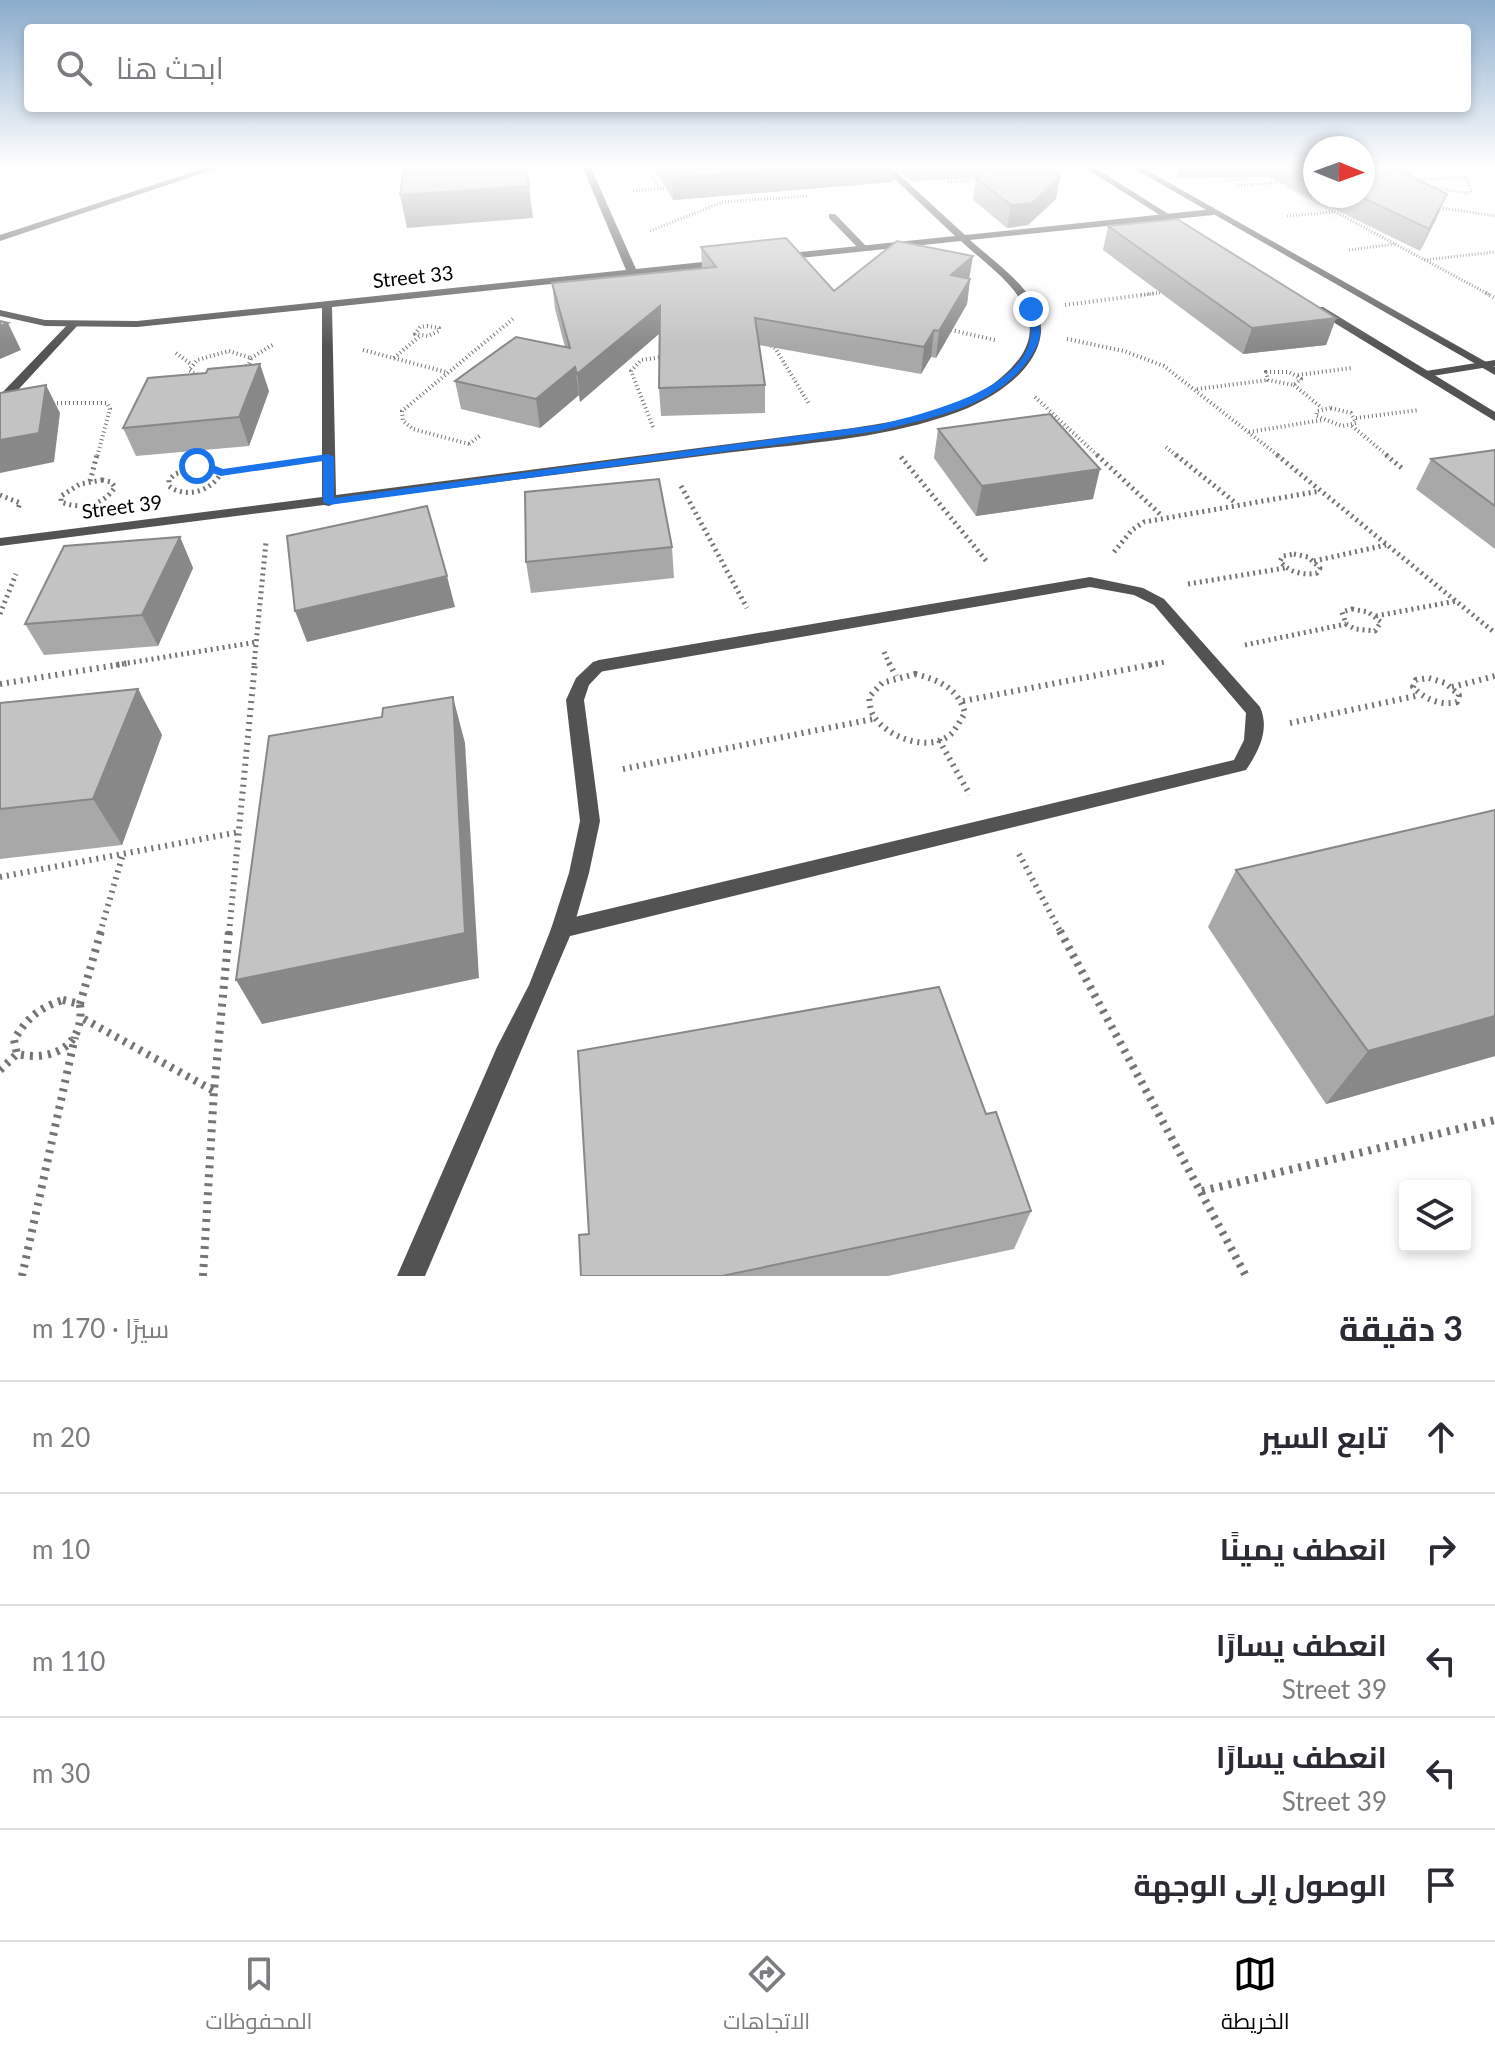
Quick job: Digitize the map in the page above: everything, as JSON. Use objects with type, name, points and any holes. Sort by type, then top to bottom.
[{"type":"street","points":[[0,238],[32,228]]},
{"type":"street","points":[[613,228],[632,272]]},
{"type":"street","points":[[843,228],[863,248]]},
{"type":"street","name":"Street 39","points":[[0,542],[329,502],[878,428],[944,412],[971,401],[1011,376],[1032,348],[1036,333],[1031,309],[1010,281],[952,228]]},
{"type":"street","points":[[771,258],[1065,228]]},
{"type":"street","points":[[1185,228],[1206,240]]},
{"type":"street","points":[[1242,228],[1489,364],[1495,372]]},
{"type":"street","name":"Street 33","points":[[0,313],[19,320],[73,325],[137,324],[740,261]]},
{"type":"street","points":[[327,304],[329,502]]},
{"type":"street","points":[[1311,304],[1495,417]]},
{"type":"street","points":[[0,402],[73,325]]},
{"type":"street","points":[[1426,374],[1489,364]]},
{"type":"street","points":[[411,1276],[562,929],[590,821],[575,700],[582,682],[599,666],[1090,582],[1138,591],[1159,602],[1254,711],[1257,730],[1252,749],[1240,765],[562,929]]},
{"type":"path","points":[[620,244],[660,228]]},
{"type":"path","points":[[1365,228],[1495,298]]},
{"type":"path","points":[[1424,260],[1495,252]]},
{"type":"path","points":[[469,444],[413,429],[403,421],[402,411],[562,280]]},
{"type":"path","points":[[1031,309],[1166,292]]},
{"type":"path","points":[[394,358],[420,336],[435,334],[439,328],[420,327],[415,334],[420,336]]},
{"type":"path","points":[[939,327],[1032,348]]},
{"type":"path","points":[[1036,333],[1158,360],[1495,633]]},
{"type":"path","points":[[328,340],[447,372]]},
{"type":"path","points":[[775,348],[786,341]]},
{"type":"path","points":[[229,351],[251,358],[242,370],[216,377],[193,375],[189,370],[197,360],[229,351]]},
{"type":"path","points":[[1268,380],[1266,372],[1289,372],[1301,379],[1294,385]]},
{"type":"path","points":[[1011,376],[1162,517]]},
{"type":"path","points":[[1196,389],[1268,380],[1294,385],[1322,408],[1342,410],[1356,418],[1473,403]]},
{"type":"path","points":[[47,403],[107,403],[110,409],[90,481]]},
{"type":"path","points":[[1322,408],[1316,416],[1322,420]]},
{"type":"path","points":[[1351,426],[1356,423],[1356,418]]},
{"type":"path","points":[[1249,432],[1322,420],[1351,426],[1403,469]]},
{"type":"path","points":[[878,428],[1015,595]]},
{"type":"path","points":[[1166,447],[1237,505]]},
{"type":"path","points":[[221,473],[214,484],[193,492],[173,490],[169,486],[169,480],[185,469],[208,466],[221,473],[328,457]]},
{"type":"path","points":[[90,481],[111,482],[115,487],[104,499],[92,504],[79,507],[61,502],[61,496],[67,490],[90,481]]},
{"type":"path","points":[[1090,582],[1132,530],[1144,522],[1321,491]]},
{"type":"path","points":[[203,1276],[214,1091],[269,509]]},
{"type":"path","points":[[1314,561],[1387,544]]},
{"type":"path","points":[[1292,553],[1314,561],[1320,568],[1317,573],[1296,574],[1285,568],[1280,561],[1283,556],[1292,553]]},
{"type":"path","points":[[1138,591],[1285,568]]},
{"type":"path","points":[[1376,616],[1456,601]]},
{"type":"path","points":[[963,701],[1346,624],[1365,632],[1375,631],[1381,622],[1376,616],[1348,609],[1342,612],[1346,624]]},
{"type":"path","points":[[0,684],[257,642]]},
{"type":"path","points":[[915,674],[935,678],[952,687],[963,701],[965,713],[953,734],[939,740],[920,742],[901,739],[884,730],[873,719],[868,705],[871,692],[881,682],[896,676],[915,674]]},
{"type":"path","points":[[1452,687],[1495,676]]},
{"type":"path","points":[[1426,677],[1452,687],[1459,695],[1457,702],[1446,705],[1420,695],[1413,687],[1416,680],[1426,677]]},
{"type":"path","points":[[1257,730],[1420,695]]},
{"type":"path","points":[[584,777],[873,719]]},
{"type":"path","points":[[939,740],[994,824],[1202,1191],[1246,1276]]},
{"type":"path","points":[[0,877],[239,832]]},
{"type":"path","points":[[22,1276],[75,1037],[84,1019],[80,1004],[123,854]]},
{"type":"path","points":[[17,1054],[14,1040],[23,1020],[42,1006],[63,1000],[80,1004]]},
{"type":"path","points":[[84,1019],[214,1091]]},
{"type":"path","points":[[17,1054],[34,1060],[57,1052],[75,1037]]},
{"type":"path","points":[[0,1070],[17,1054]]},
{"type":"path","points":[[1202,1191],[1495,1120]]},
{"type":"building","points":[[1110,228],[1191,228],[1336,318],[1252,328]]},
{"type":"building","points":[[786,238],[834,291],[897,241],[973,256],[951,275],[970,279],[939,331],[934,330],[924,347],[755,318],[765,385],[659,388],[660,306],[577,374],[575,367],[536,399],[455,381],[516,337],[570,348],[552,283],[716,267],[701,247]]},
{"type":"building","points":[[260,364],[239,417],[123,428],[148,378]]},
{"type":"building","points":[[46,385],[39,433],[0,440],[0,393]]},
{"type":"building","points":[[1050,414],[1100,469],[982,486],[938,429]]},
{"type":"building","points":[[1495,450],[1495,506],[1431,459]]},
{"type":"building","points":[[659,479],[672,547],[526,562],[525,492]]},
{"type":"building","points":[[427,506],[447,576],[295,611],[287,536]]},
{"type":"building","points":[[180,537],[142,615],[25,624],[64,546]]},
{"type":"building","points":[[138,689],[93,799],[0,809],[0,703]]},
{"type":"building","points":[[453,697],[465,933],[236,980],[269,736],[382,717],[383,708]]},
{"type":"building","points":[[1495,810],[1495,1016],[1368,1051],[1236,870]]},
{"type":"building","points":[[939,987],[986,1114],[996,1112],[1031,1211],[722,1276],[581,1276],[579,1235],[589,1234],[578,1051]]},
{"type":"route","points":[[197,466],[216,468],[221,473],[328,457],[329,502],[878,428],[944,412],[971,401],[1011,376],[1032,348],[1036,333],[1031,309]]}]
